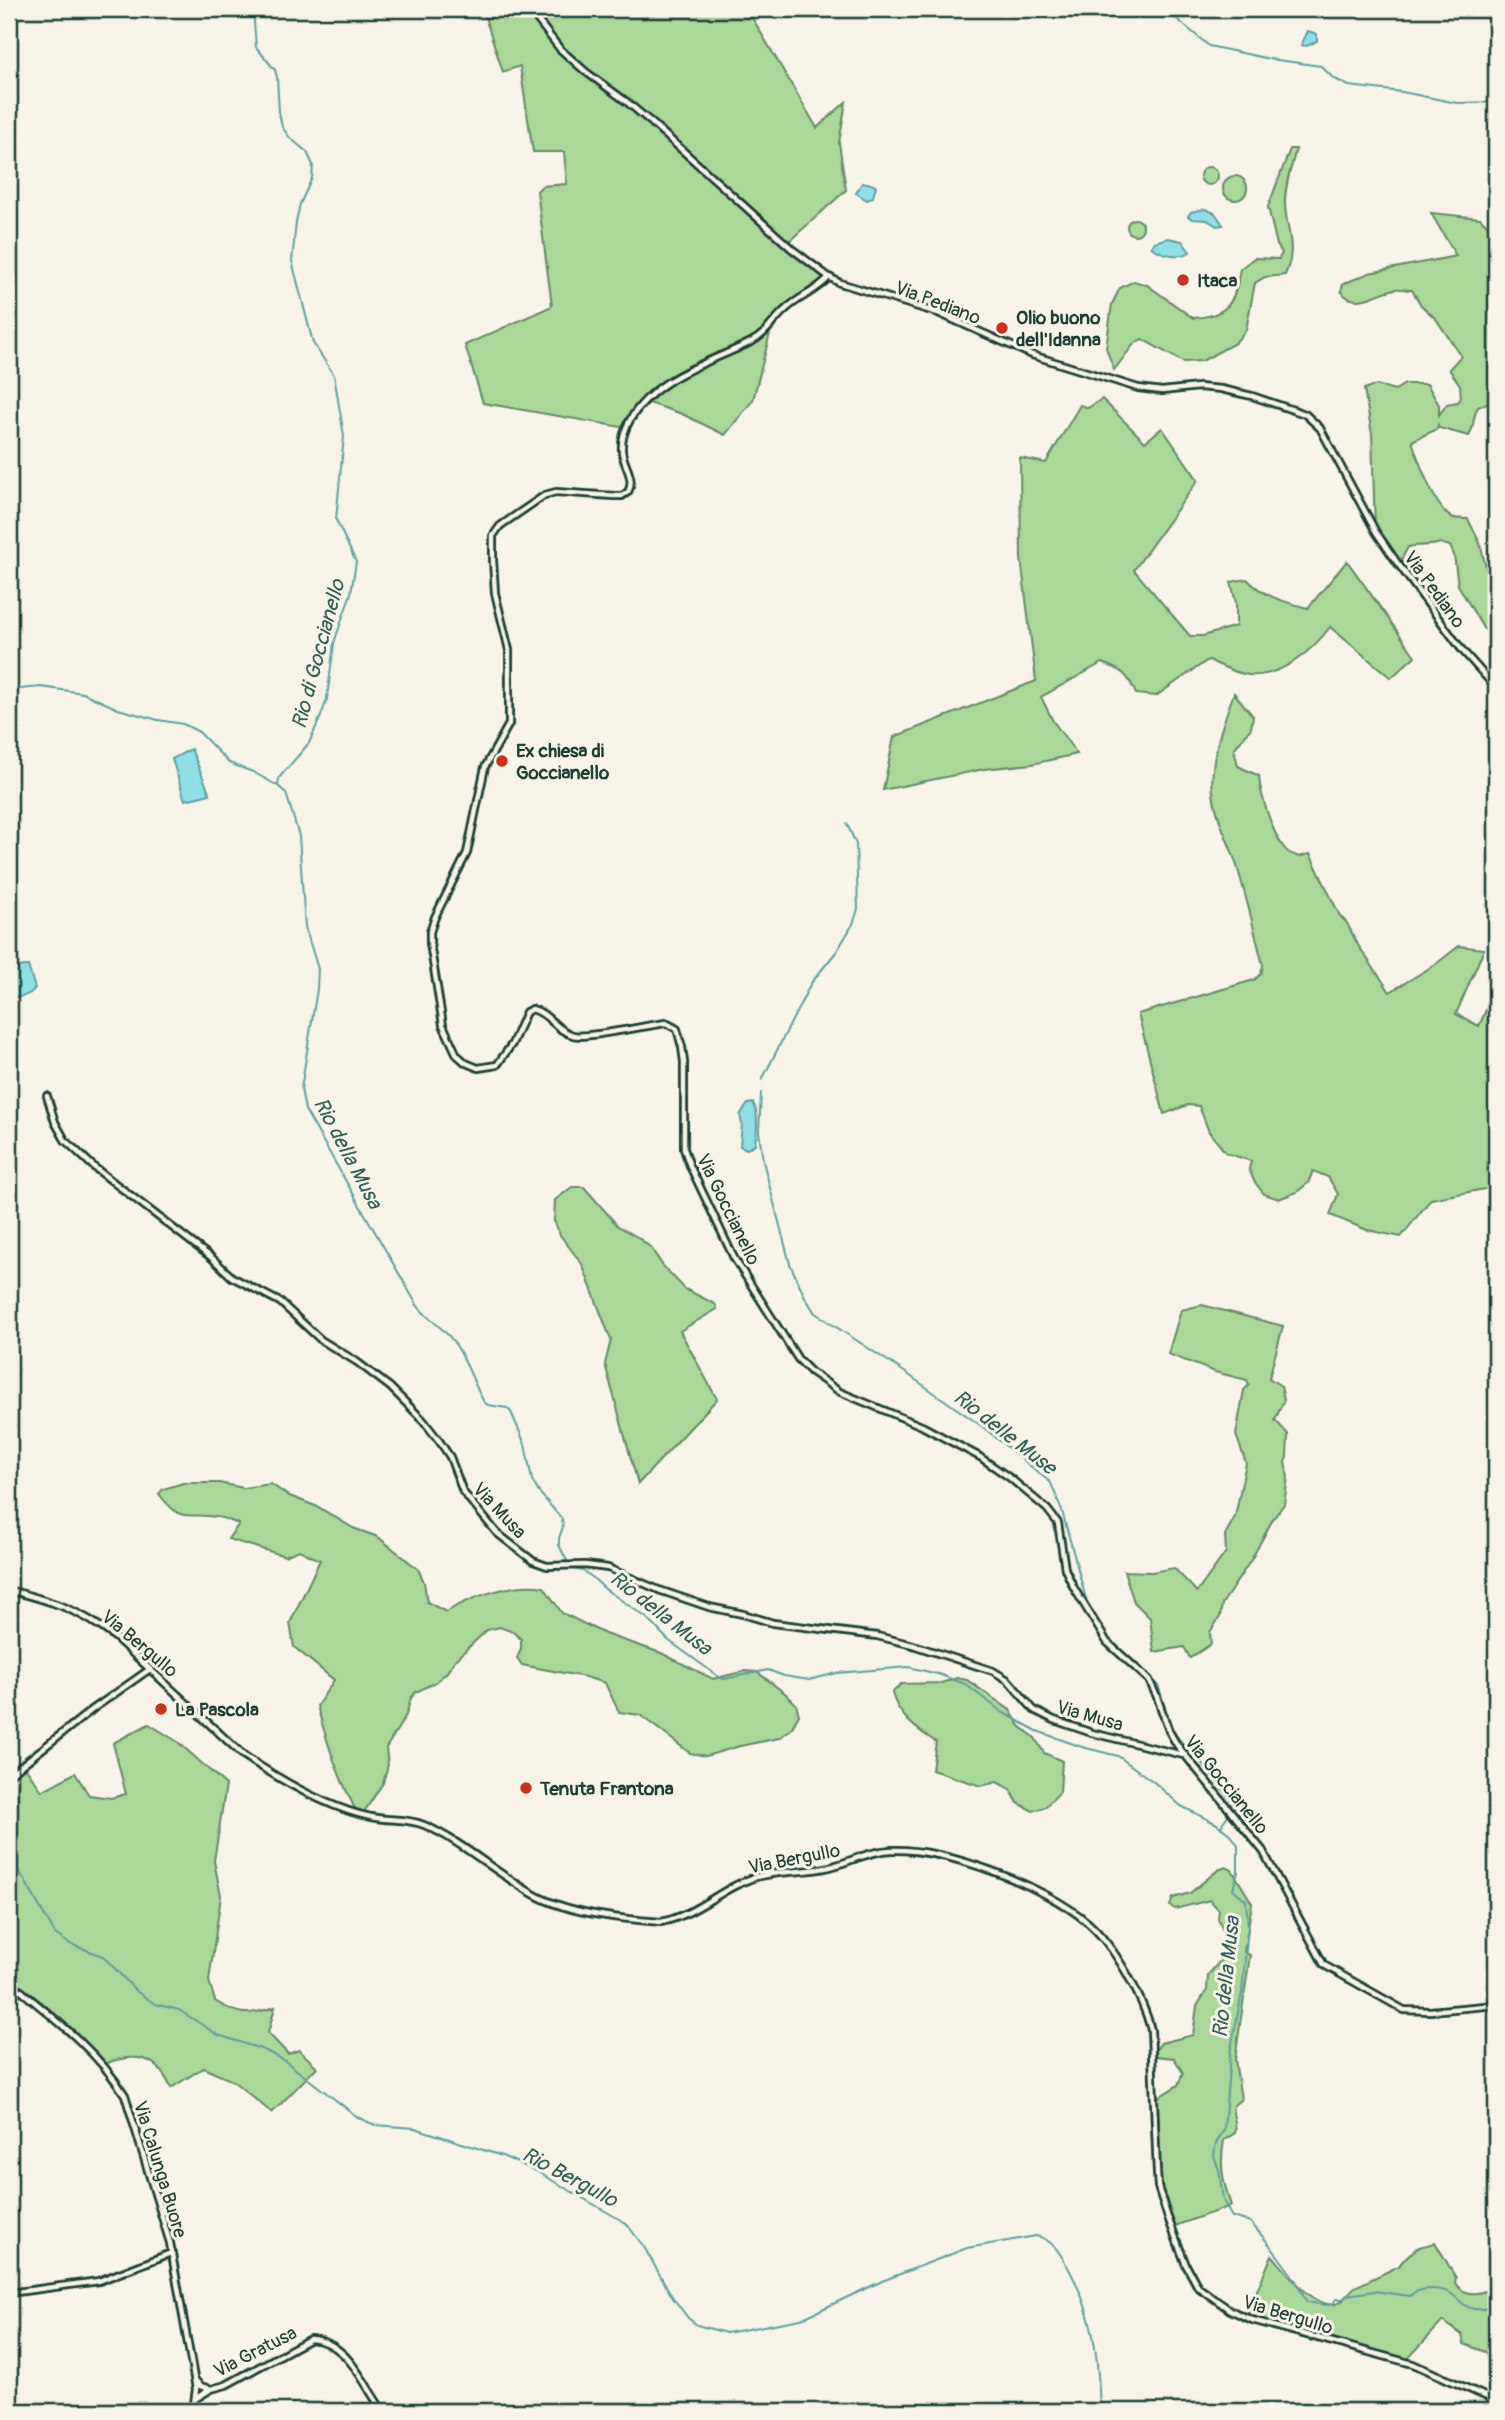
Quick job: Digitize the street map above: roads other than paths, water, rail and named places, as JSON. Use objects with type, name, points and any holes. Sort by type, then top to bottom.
[{"type":"street","name":"Via Pediano","points":[[529,9],[559,49],[636,109],[792,249],[840,283],[938,313],[1032,355],[1138,388],[1162,391],[1199,387],[1221,388],[1305,414],[1320,428],[1376,532],[1396,561],[1462,650],[1496,688]]},
{"type":"street","points":[[1487,9],[1496,18]]},
{"type":"street","name":"Via Goccianello","points":[[829,277],[821,286],[786,309],[768,330],[750,342],[681,374],[639,408],[631,418],[622,440],[623,460],[631,480],[628,492],[614,496],[556,492],[533,503],[499,526],[496,531],[493,546],[495,593],[509,650],[509,724],[485,767],[467,853],[430,932],[443,1025],[457,1055],[478,1068],[497,1065],[512,1044],[526,1012],[532,1009],[545,1014],[563,1031],[577,1036],[666,1023],[677,1029],[684,1062],[684,1149],[690,1166],[734,1258],[798,1359],[811,1372],[840,1392],[922,1426],[980,1457],[1047,1508],[1058,1523],[1062,1558],[1074,1588],[1107,1642],[1149,1680],[1169,1731],[1184,1755],[1263,1851],[1324,1965],[1404,2010],[1430,2011],[1496,2005]]},
{"type":"street","name":"Via Musa","points":[[47,1096],[55,1122],[65,1140],[95,1168],[212,1258],[232,1277],[281,1301],[321,1340],[390,1387],[423,1420],[440,1442],[450,1457],[463,1492],[497,1533],[533,1561],[547,1566],[608,1568],[700,1605],[773,1623],[877,1636],[913,1645],[993,1671],[1008,1680],[1034,1710],[1054,1720],[1184,1755]]},
{"type":"street","name":"Via Bergullo","points":[[9,1590],[59,1604],[82,1614],[116,1638],[243,1755],[266,1771],[327,1804],[373,1818],[405,1820],[426,1826],[525,1889],[558,1906],[643,1920],[669,1920],[698,1908],[750,1879],[782,1872],[827,1868],[869,1854],[892,1850],[970,1863],[1056,1900],[1088,1923],[1106,1944],[1136,1991],[1148,2017],[1152,2038],[1158,2187],[1186,2265],[1198,2287],[1230,2311],[1252,2320],[1413,2364],[1496,2400]]},
{"type":"street","points":[[9,1774],[150,1669]]},
{"type":"street","name":"Via Calunga Buore","points":[[9,1981],[90,2051],[111,2073],[125,2095],[172,2253],[196,2389],[193,2411]]},
{"type":"street","points":[[9,2293],[99,2281],[172,2253]]},
{"type":"street","name":"Via Gratusa","points":[[194,2377],[200,2386],[211,2389],[226,2385],[310,2339],[320,2339],[333,2345],[349,2359],[383,2411]]},
{"type":"street","points":[[195,2399],[211,2389]]},
{"type":"water","points":[[1308,31],[1317,34],[1317,41],[1307,46],[1301,45]]},
{"type":"water","points":[[862,183],[876,186],[873,197],[867,200],[856,193]]},
{"type":"water","points":[[1205,209],[1215,213],[1223,225],[1217,226],[1207,220],[1192,219],[1188,216],[1191,212]]},
{"type":"water","points":[[1168,238],[1182,241],[1190,252],[1170,255],[1151,247],[1154,242]]},
{"type":"water","points":[[191,749],[210,794],[185,800],[172,759]]},
{"type":"water","points":[[28,966],[35,988],[24,996],[11,997],[9,968]]},
{"type":"water","points":[[753,1103],[757,1117],[756,1139],[755,1144],[747,1149],[740,1146],[740,1115],[748,1104]]},
{"type":"waterway","name":"Rio di Goccianello","points":[[253,9],[256,47],[275,70],[277,77],[282,127],[290,138],[307,152],[313,165],[312,178],[300,204],[296,222],[292,261],[313,343],[334,375],[344,436],[336,520],[356,562],[351,593],[334,643],[327,699],[309,743],[279,778],[278,786]]},
{"type":"waterway","points":[[1159,9],[1178,20],[1209,46],[1321,66],[1333,78],[1349,86],[1402,92],[1457,103],[1496,102]]},
{"type":"waterway","name":"Rio della Musa","points":[[9,690],[41,687],[83,693],[118,709],[183,724],[199,732],[229,763],[253,772],[286,793],[299,836],[305,927],[318,969],[301,1089],[305,1110],[417,1305],[458,1348],[484,1402],[507,1408],[511,1412],[525,1444],[532,1480],[562,1519],[559,1545],[571,1569],[583,1571],[592,1577],[647,1618],[668,1640],[719,1677],[724,1679],[768,1670],[809,1680],[837,1673],[908,1667],[938,1674],[965,1684],[1002,1712],[1037,1731],[1118,1756],[1181,1806],[1217,1824],[1231,1835],[1238,1845],[1238,1872],[1233,1889],[1246,1900],[1248,1928],[1242,1992],[1230,2054],[1224,2130],[1216,2143],[1214,2156],[1223,2200],[1229,2212],[1232,2217],[1250,2222],[1295,2279],[1307,2302],[1325,2305],[1333,2304],[1336,2299],[1343,2299],[1347,2295],[1374,2291],[1410,2296],[1419,2290],[1430,2289],[1452,2294],[1474,2309],[1496,2306]]},
{"type":"waterway","name":"Rio delle Muse","points":[[762,1080],[811,983],[837,951],[853,924],[858,909],[856,844],[847,824]]},
{"type":"waterway","name":"Rio delle Muse","points":[[761,1093],[759,1132],[763,1161],[790,1264],[815,1313],[983,1427],[1051,1483],[1062,1511],[1088,1606],[1100,1627]]},
{"type":"waterway","name":"Rio delle Muse","points":[[1122,1652],[1142,1668],[1159,1687],[1174,1734],[1202,1763],[1235,1805],[1233,1811]]},
{"type":"waterway","name":"Rio delle Muse","points":[[1221,1828],[1229,1814]]},
{"type":"waterway","name":"Rio Bergullo","points":[[9,1860],[20,1872],[55,1934],[70,1944],[103,1956],[136,1991],[155,2004],[179,2010],[218,2035],[264,2050],[285,2061],[359,2118],[375,2125],[415,2128],[502,2156],[534,2170],[626,2223],[644,2247],[673,2298],[697,2325],[726,2333],[801,2319],[882,2281],[967,2248],[1036,2236],[1047,2240],[1063,2258],[1085,2304],[1096,2355],[1100,2411]]},
{"type":"place","name":"Itaca","points":[[1183,280]]},
{"type":"place","name":"Olio buono dell'Idanna","points":[[1002,328]]},
{"type":"place","name":"Ex chiesa di Goccianello","points":[[502,761]]},
{"type":"place","name":"La Pascola","points":[[161,1709]]},
{"type":"place","name":"Tenuta Frantona","points":[[526,1788]]}]
